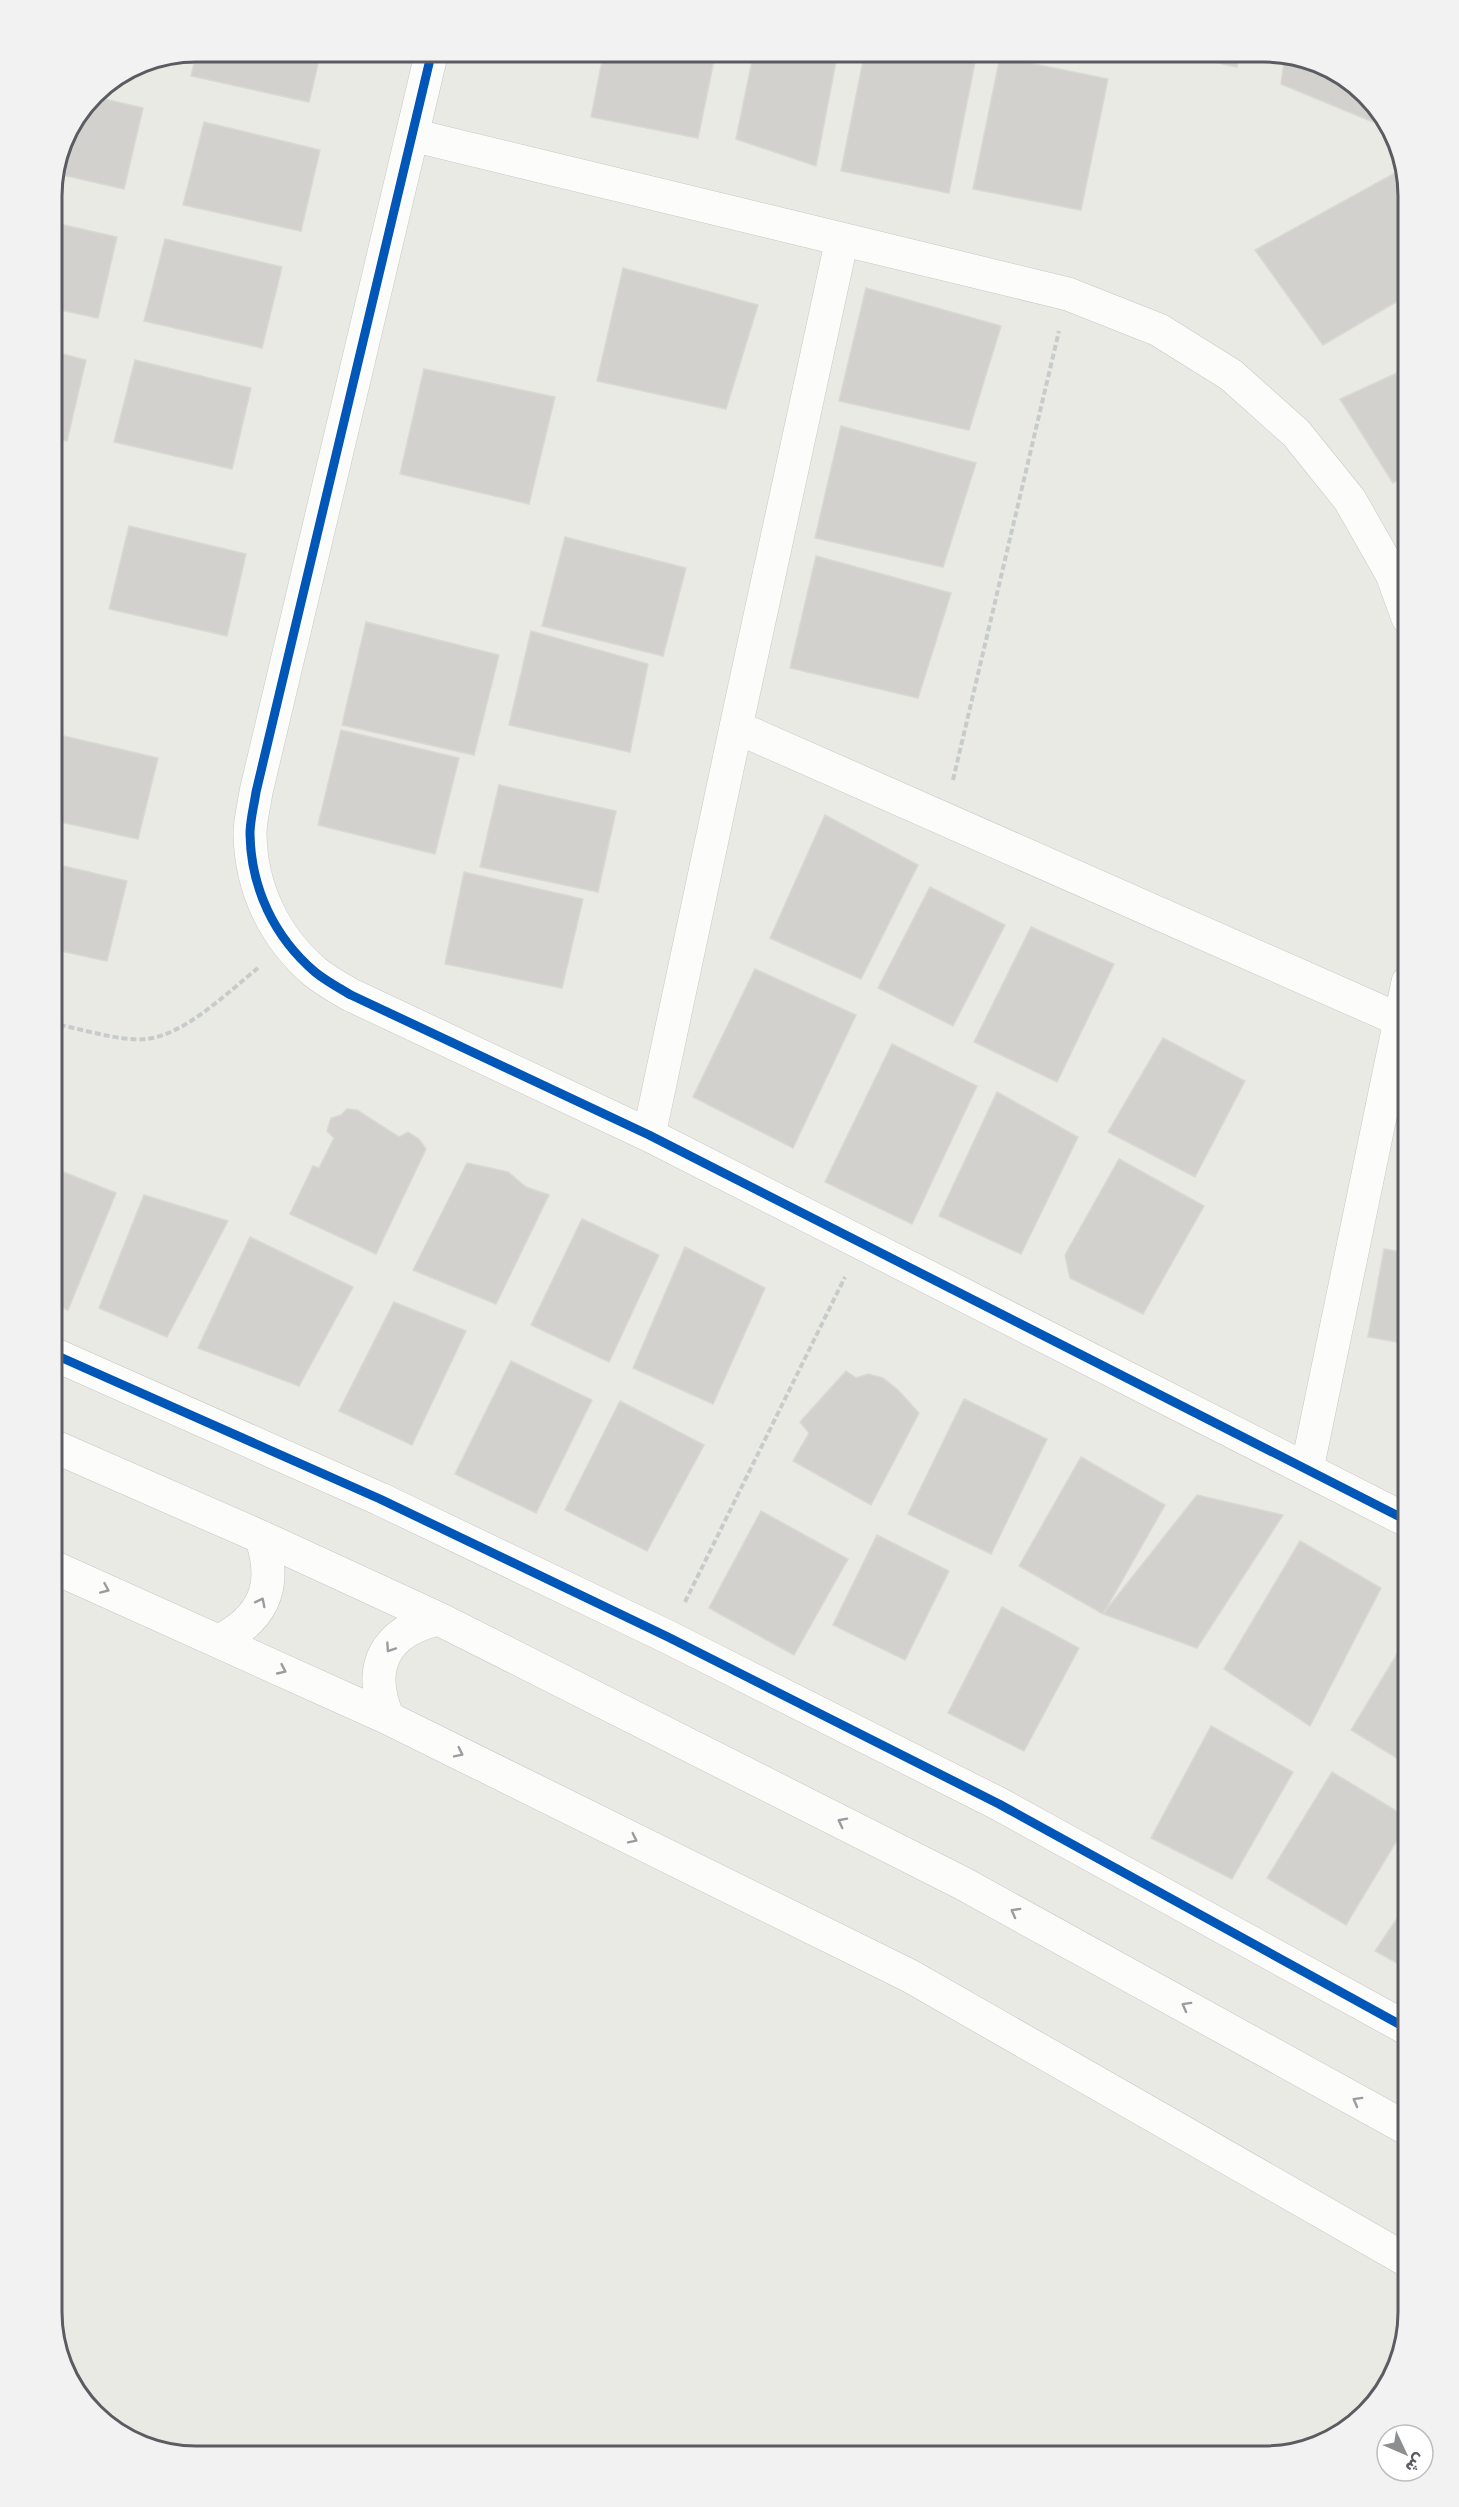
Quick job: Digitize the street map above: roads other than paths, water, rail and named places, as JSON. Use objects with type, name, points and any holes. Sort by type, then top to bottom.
[{"type":"street","points":[[429,62],[256,792],[250,832],[254,873],[267,911],[288,945],[317,974],[351,995],[649,1135],[1397,1515]]},
{"type":"street","points":[[412,135],[1068,294],[1158,330],[1232,375],[1296,433],[1350,500],[1392,574],[1397,588]]},
{"type":"street","points":[[649,1135],[842,239]]},
{"type":"street","points":[[736,727],[1397,1019]]},
{"type":"street","points":[[1307,1469],[1397,1034]]},
{"type":"street","points":[[62,1358],[380,1499],[668,1637],[999,1804],[1397,2023]]},
{"type":"street","points":[[62,1450],[261,1537],[439,1619],[962,1883],[1397,2123]]},
{"type":"street","points":[[219,1641],[238,1631],[253,1616],[264,1599],[269,1578],[268,1557],[261,1537]]},
{"type":"street","points":[[62,1571],[388,1718],[910,1976],[1397,2255]]},
{"type":"street","points":[[388,1718],[379,1697],[378,1675],[385,1654],[398,1636],[407,1630],[417,1624],[439,1619]]}]
